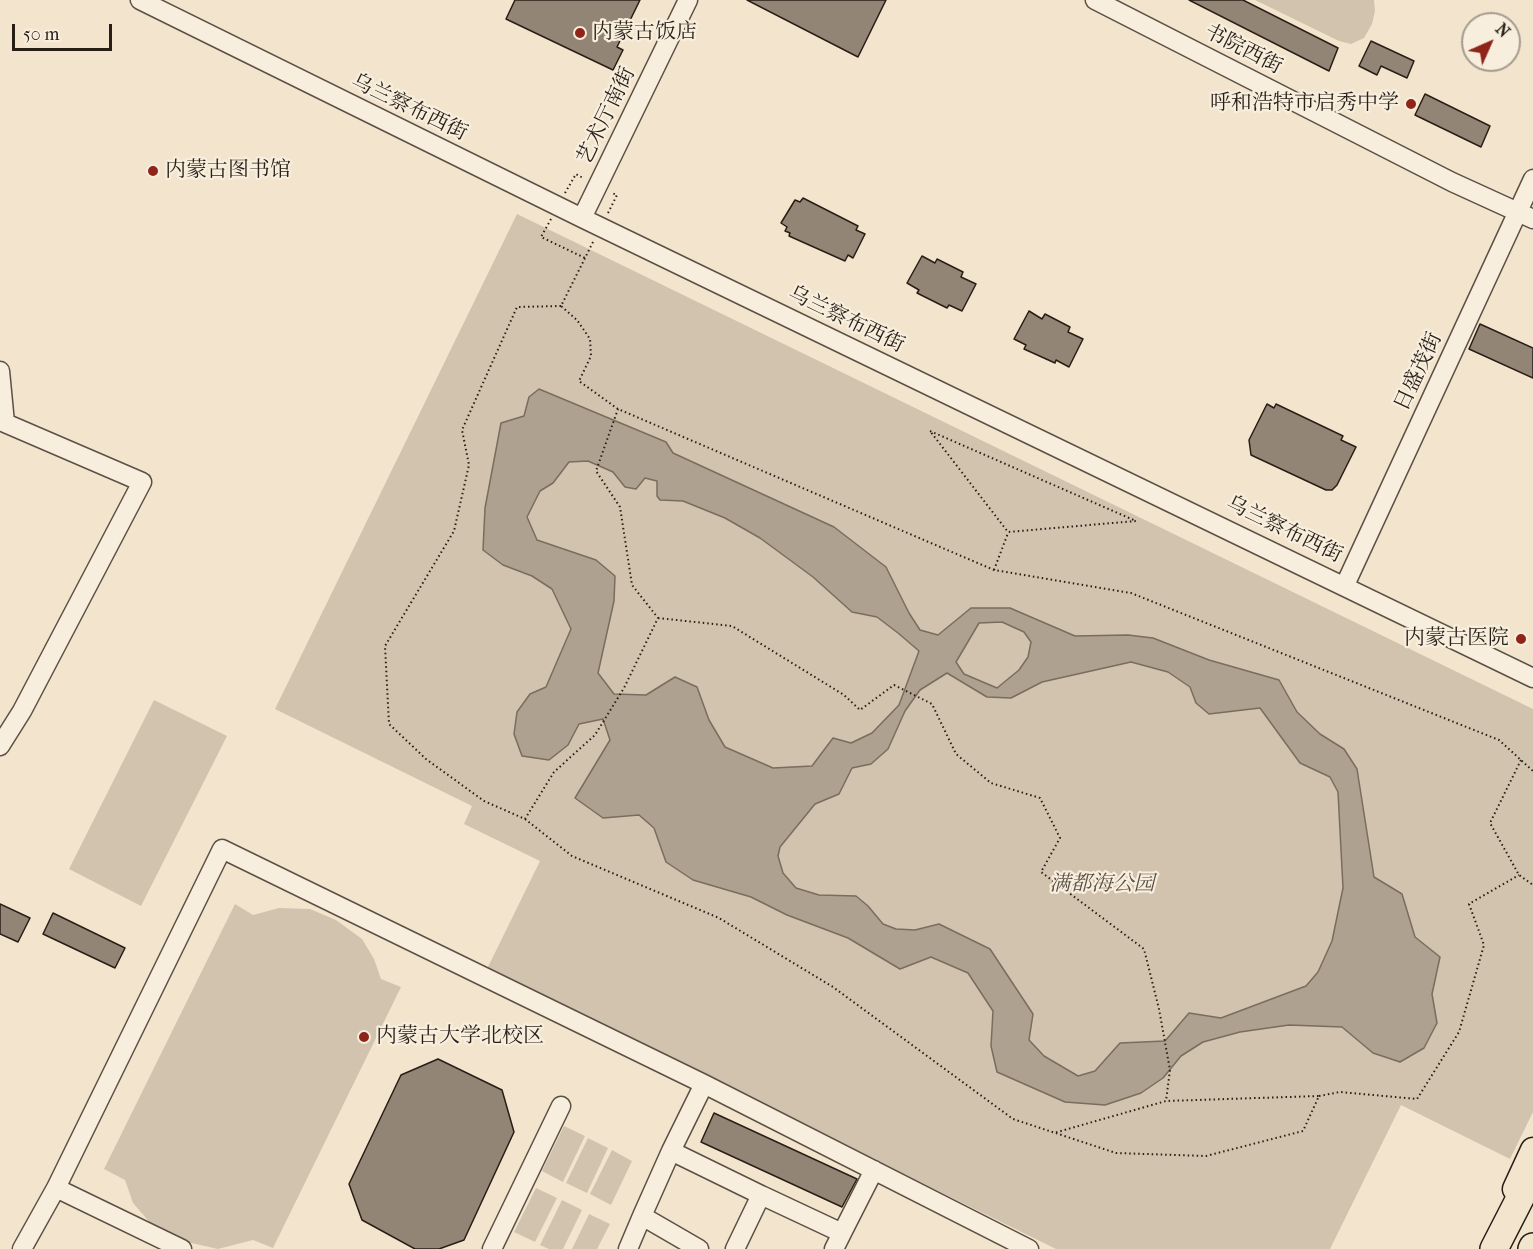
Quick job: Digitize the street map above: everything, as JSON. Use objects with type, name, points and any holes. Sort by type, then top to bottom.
[{"type":"highway","points":[[1494,1249],[1533,1173]]},
{"type":"highway","points":[[1509,1249],[1533,1200]]},
{"type":"main road","points":[[1487,1249],[1533,1150]]},
{"type":"street","name":"乌兰察布西街","points":[[140,0],[582,218],[1345,585],[1533,678]]},
{"type":"street","name":"艺术厅南街","points":[[582,218],[688,0]]},
{"type":"street","name":"书院西街","points":[[1095,0],[1441,177],[1525,216]]},
{"type":"street","name":"日盛茂街","points":[[1345,585],[1525,216],[1533,179]]},
{"type":"street","points":[[0,371],[5,423],[142,482],[22,711],[0,746]]},
{"type":"street","points":[[22,1249],[56,1188],[222,849],[704,1084],[1029,1249]]},
{"type":"street","points":[[628,1249],[671,1151],[704,1084]]},
{"type":"street","points":[[492,1249],[561,1106]]},
{"type":"street","points":[[671,1151],[761,1195],[838,1241],[874,1170]]},
{"type":"street","points":[[56,1188],[182,1249]]},
{"type":"street","points":[[735,1249],[761,1195]]},
{"type":"street","points":[[642,1216],[699,1249]]},
{"type":"path","points":[[561,306],[585,258]]},
{"type":"path","points":[[1319,1096],[1303,1131],[1206,1156],[1116,1154],[1013,1119],[833,987],[719,918],[572,856],[525,819],[484,801],[426,759],[388,724],[385,646],[453,531],[469,465],[462,430],[517,307],[561,306],[577,320],[590,339],[591,356],[579,381],[618,409],[994,570],[1131,593],[1499,740],[1533,771]]},
{"type":"path","points":[[618,409],[596,471],[620,507],[632,585],[658,618],[732,626],[844,695],[860,710],[894,685],[932,704],[956,754],[991,783],[1040,798],[1060,838],[1041,872],[1144,949],[1159,1009],[1170,1070],[1166,1101]]},
{"type":"path","points":[[930,431],[1136,521],[1020,531],[1008,532],[930,431]]},
{"type":"path","points":[[994,570],[1008,532]]},
{"type":"path","points":[[525,819],[554,772],[595,735],[624,688],[658,618]]},
{"type":"path","points":[[1521,760],[1490,823],[1519,875],[1533,885]]},
{"type":"path","points":[[1054,1133],[1166,1101],[1319,1096],[1340,1092],[1417,1099],[1459,1032],[1484,945],[1469,904],[1519,875]]},
{"type":"green space","points":[[1255,0],[1374,0],[1375,11],[1372,24],[1364,38],[1351,44],[1339,41]]},
{"type":"green space","name":"满都海公园","points":[[517,214],[1533,709],[1533,1112],[1510,1159],[1401,1105],[1330,1249],[1056,1249],[487,969],[540,861],[464,824],[472,806],[275,709]]},
{"type":"green space","points":[[154,700],[227,736],[141,906],[69,869]]},
{"type":"green space","points":[[235,904],[253,915],[279,908],[310,909],[336,920],[362,939],[374,959],[381,979],[401,987],[273,1248],[253,1240],[218,1249],[178,1240],[152,1225],[133,1203],[125,1180],[104,1169]]},
{"type":"green space","points":[[564,1126],[585,1136],[563,1182],[542,1171]]},
{"type":"green space","points":[[588,1138],[608,1148],[587,1193],[566,1183]]},
{"type":"green space","points":[[612,1150],[632,1161],[611,1205],[590,1194]]},
{"type":"green space","points":[[536,1188],[557,1198],[535,1242],[514,1232]]},
{"type":"green space","points":[[562,1200],[582,1210],[563,1249],[549,1249],[540,1245]]},
{"type":"green space","points":[[589,1214],[610,1224],[597,1249],[572,1249]]},
{"type":"shaded area","points":[[539,389],[666,442],[673,453],[834,527],[886,567],[920,630],[938,635],[971,608],[1010,608],[1075,636],[1128,635],[1153,638],[1209,660],[1279,680],[1297,712],[1320,734],[1344,749],[1357,769],[1374,877],[1402,894],[1415,937],[1440,957],[1432,994],[1437,1023],[1424,1048],[1400,1062],[1373,1053],[1342,1027],[1289,1025],[1240,1032],[1203,1042],[1181,1056],[1163,1078],[1141,1093],[1105,1105],[1065,1102],[997,1072],[991,1046],[993,1011],[968,973],[931,957],[900,969],[848,938],[787,915],[751,897],[693,880],[666,862],[654,828],[639,815],[603,818],[575,798],[610,740],[603,719],[579,724],[568,745],[549,760],[522,756],[514,734],[517,712],[530,694],[546,687],[571,629],[552,589],[532,576],[503,565],[483,550],[485,508],[501,423],[524,416],[529,397]],"holes":[[[588,461],[613,472],[625,487],[636,489],[645,478],[657,481],[657,496],[660,500],[683,501],[725,518],[760,538],[813,577],[852,612],[877,617],[898,633],[919,651],[899,705],[872,733],[851,743],[833,738],[812,766],[773,768],[725,747],[709,720],[697,687],[675,677],[646,695],[614,694],[598,673],[614,601],[615,576],[596,560],[537,540],[527,517],[540,491],[553,483],[569,462]],[[1002,622],[1024,632],[1031,642],[1028,657],[1019,670],[997,688],[964,674],[956,662],[979,623]],[[1131,662],[1168,672],[1190,687],[1196,703],[1209,714],[1260,708],[1300,763],[1330,777],[1338,792],[1343,888],[1332,941],[1318,972],[1306,986],[1221,1018],[1189,1013],[1165,1041],[1120,1043],[1095,1071],[1078,1076],[1044,1056],[1029,1040],[1033,1014],[990,949],[939,924],[915,930],[896,929],[883,924],[856,896],[819,895],[796,888],[783,873],[778,856],[780,847],[815,804],[839,794],[852,768],[871,764],[888,749],[905,711],[920,690],[947,673],[987,697],[1011,698],[1042,682]]]},
{"type":"building","name":"内蒙古饭店","points":[[515,0],[640,0],[617,47],[623,50],[613,70],[506,19]]},
{"type":"building","points":[[747,0],[886,0],[858,57]]},
{"type":"building","points":[[1189,0],[1243,0],[1338,48],[1329,71]]},
{"type":"building","points":[[1371,41],[1414,61],[1407,78],[1381,66],[1377,75],[1359,66]]},
{"type":"building","points":[[1425,94],[1490,126],[1481,147],[1415,115]]},
{"type":"building","points":[[803,198],[858,226],[856,230],[865,234],[853,258],[848,255],[845,261],[789,236],[790,233],[785,231],[787,227],[781,223],[795,200],[800,202]]},
{"type":"building","points":[[922,256],[935,263],[937,259],[963,272],[961,277],[976,284],[962,311],[949,305],[947,308],[917,293],[919,290],[907,283]]},
{"type":"building","points":[[1029,311],[1042,319],[1045,314],[1070,327],[1068,332],[1083,339],[1069,367],[1024,349],[1026,345],[1014,339]]},
{"type":"building","points":[[1480,324],[1533,348],[1533,378],[1469,349]]},
{"type":"building","points":[[1267,404],[1274,408],[1276,404],[1343,436],[1341,440],[1356,447],[1337,485],[1332,490],[1326,490],[1251,455],[1249,440]]},
{"type":"building","points":[[0,904],[30,918],[18,942],[0,934]]},
{"type":"building","points":[[53,913],[125,948],[115,968],[43,934]]},
{"type":"building","points":[[438,1059],[502,1090],[514,1132],[464,1240],[439,1249],[415,1249],[362,1220],[349,1184],[401,1075]]},
{"type":"building","points":[[714,1113],[857,1179],[842,1207],[701,1142]]},
{"type":"place","name":"内蒙古饭店","points":[[580,33]]},
{"type":"place","name":"呼和浩特市启秀中学","points":[[1411,104]]},
{"type":"place","name":"内蒙古图书馆","points":[[153,171]]},
{"type":"place","name":"内蒙古医院","points":[[1521,639]]},
{"type":"place","name":"内蒙古大学北校区","points":[[364,1037]]}]
